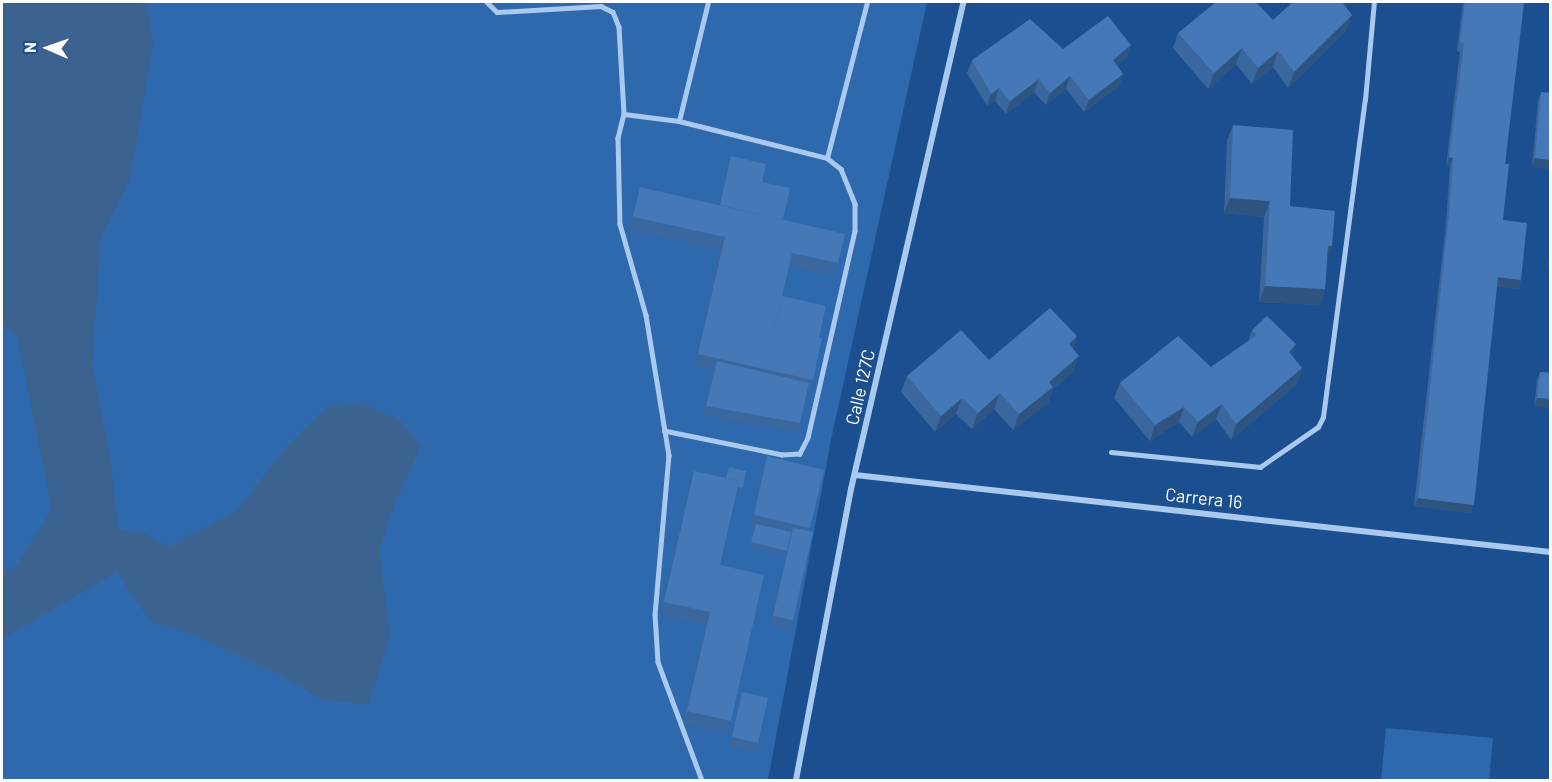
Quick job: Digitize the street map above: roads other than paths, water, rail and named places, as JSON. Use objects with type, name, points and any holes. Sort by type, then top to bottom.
[{"type":"street","name":"Calle 127C","points":[[796,780],[855,475],[963,2]]},
{"type":"street","name":"Carrera 16","points":[[855,475],[1551,552]]},
{"type":"lane","points":[[487,2],[497,12],[602,6],[613,12],[618,27],[624,114],[618,138],[620,224],[646,315],[669,454],[655,614],[658,663],[702,780]]},
{"type":"lane","points":[[544,2],[545,8]]},
{"type":"lane","points":[[680,122],[708,2]]},
{"type":"lane","points":[[827,158],[867,2]]},
{"type":"lane","points":[[1111,452],[1260,467],[1318,427],[1323,417],[1365,100],[1374,2]]},
{"type":"lane","points":[[624,114],[680,122],[827,158],[841,169],[855,204],[855,231],[806,447],[795,457],[664,431]]}]
